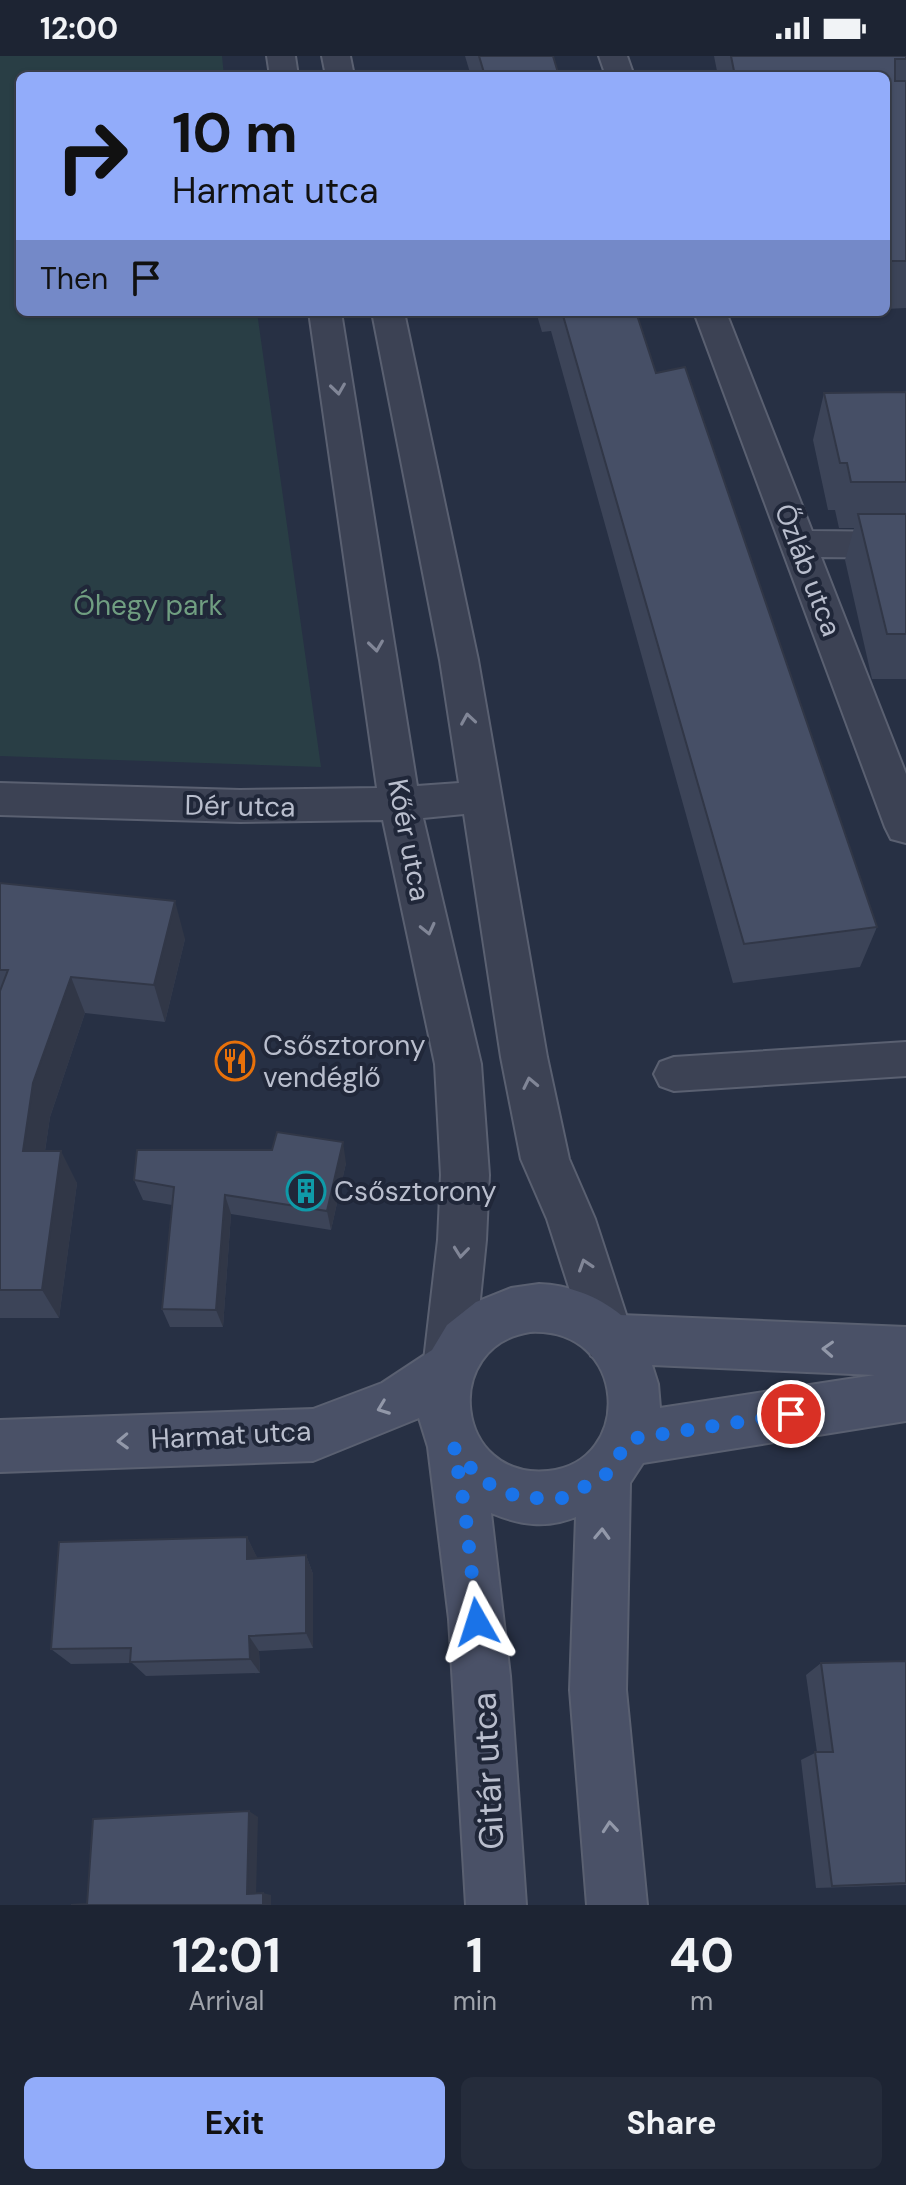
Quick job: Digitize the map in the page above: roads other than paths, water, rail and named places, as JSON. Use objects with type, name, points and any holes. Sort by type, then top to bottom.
[{"type":"street","name":"Kőér utca","points":[[326,316],[400,805],[458,1064],[464,1188],[462,1240],[448,1369]]},
{"type":"street","points":[[389,316],[459,660],[524,1057],[545,1159],[571,1219],[609,1339],[906,1352]]},
{"type":"street","name":"Őzláb utca","points":[[712,316],[798,544],[889,743],[906,827]]},
{"type":"street","points":[[798,544],[906,545]]},
{"type":"street","name":"Dér utca","points":[[0,799],[231,807],[400,805],[480,797]]},
{"type":"street","name":"Harmat utca","points":[[617,1458],[636,1403],[628,1369],[609,1339],[577,1315],[539,1307],[500,1313],[468,1335],[448,1369],[442,1408],[454,1448],[481,1480],[520,1498],[562,1498],[617,1458],[906,1396]]},
{"type":"street","name":"Harmat utca","points":[[0,1446],[313,1435],[398,1402],[448,1369]]},
{"type":"street","name":"Gitár utca","points":[[454,1448],[465,1510],[482,1674],[496,1905]]},
{"type":"street","points":[[617,1458],[598,1690],[617,1905]]},
{"type":"lane","points":[[674,1074],[906,1059]]},
{"type":"place","name":"Csősztorony vendéglő","points":[[235,1061]]},
{"type":"place","name":"Csősztorony","points":[[306,1191]]},
{"type":"park label","name":"Óhegy park","points":[[148,605]]}]
